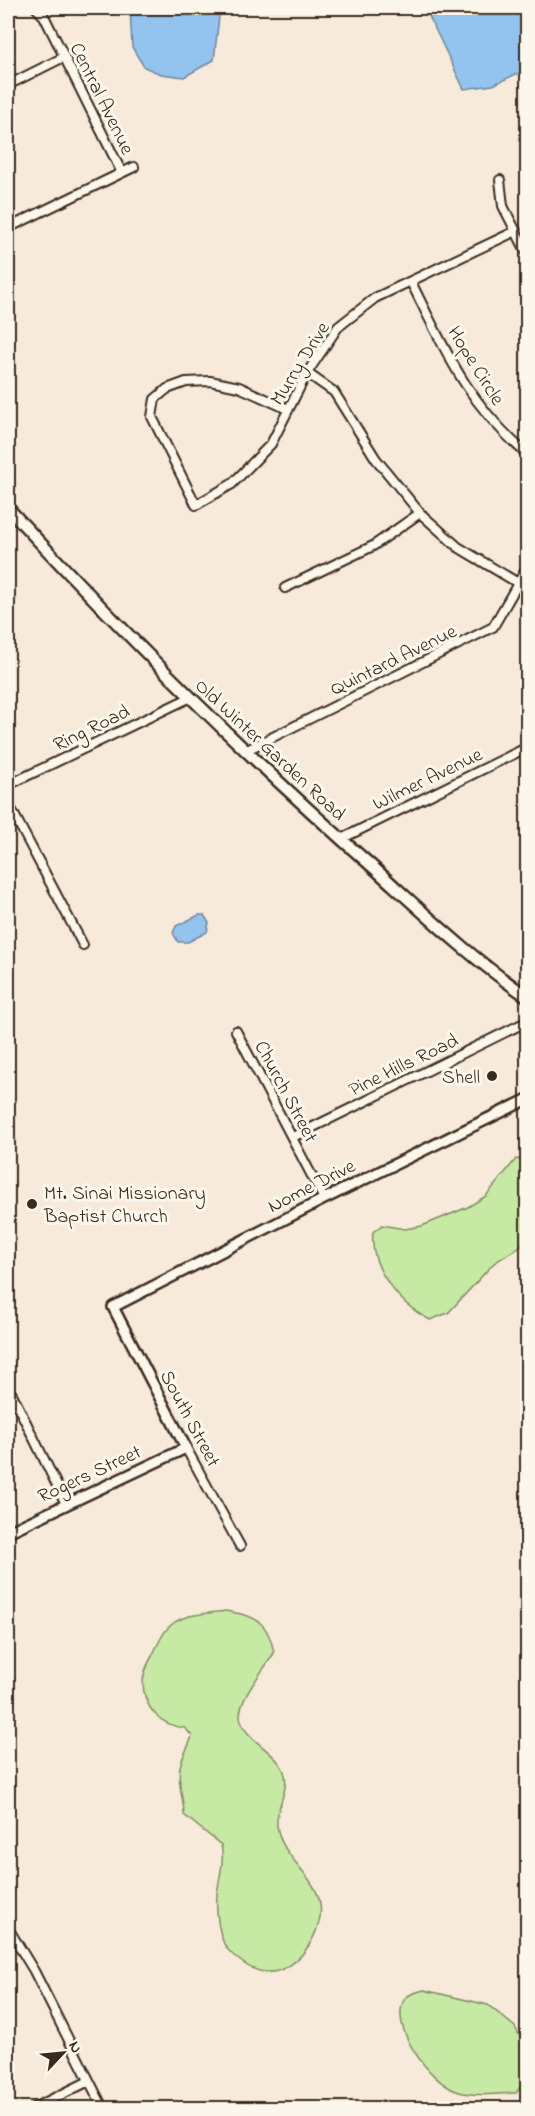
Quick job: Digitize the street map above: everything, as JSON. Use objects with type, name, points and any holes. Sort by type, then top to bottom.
[{"type":"main road","name":"Old Winter Garden Road","points":[[8,508],[189,698],[245,751],[478,960],[528,997]]},
{"type":"street","name":"Central Avenue","points":[[36,8],[44,16],[122,173]]},
{"type":"street","points":[[8,85],[64,57]]},
{"type":"street","points":[[8,228],[134,167]]},
{"type":"street","points":[[500,180],[503,206],[528,255]]},
{"type":"street","name":"Murry Drive","points":[[288,409],[239,387],[210,381],[186,382],[167,389],[155,399],[152,417],[196,505],[232,484],[271,444],[307,373],[338,327],[375,298],[516,231]]},
{"type":"street","name":"Hope Circle","points":[[411,282],[472,397],[500,431],[528,454]]},
{"type":"street","points":[[307,373],[334,392],[376,459],[420,513],[458,547],[528,589]]},
{"type":"street","points":[[285,588],[374,546],[420,513]]},
{"type":"street","name":"Quintard Avenue","points":[[245,751],[493,627],[528,566]]},
{"type":"street","name":"Ring Road","points":[[8,785],[189,698]]},
{"type":"street","name":"Wilmer Avenue","points":[[341,839],[528,747]]},
{"type":"street","points":[[8,803],[83,945]]},
{"type":"street","name":"Pine Hills Road","points":[[293,1137],[528,1021]]},
{"type":"street","name":"Church Street","points":[[236,1031],[324,1199]]},
{"type":"street","name":"Nome Drive","points":[[113,1307],[324,1199],[528,1099]]},
{"type":"street","name":"South Street","points":[[113,1307],[240,1546]]},
{"type":"street","points":[[12,1394],[66,1504]]},
{"type":"street","name":"Rogers Street","points":[[8,1532],[186,1448]]},
{"type":"street","points":[[8,1928],[34,1971],[103,2109]]},
{"type":"street","points":[[34,2109],[88,2081]]},
{"type":"green space","points":[[516,1159],[527,1161],[527,1242],[494,1263],[448,1313],[430,1320],[408,1305],[381,1272],[373,1246],[373,1232],[382,1225],[405,1229],[422,1226],[468,1207],[486,1196]]},
{"type":"green space","points":[[225,1611],[244,1615],[258,1622],[268,1633],[271,1642],[274,1653],[248,1692],[240,1716],[245,1730],[275,1758],[284,1772],[285,1787],[277,1817],[280,1839],[312,1883],[321,1907],[315,1935],[300,1957],[291,1965],[268,1972],[256,1970],[243,1963],[224,1944],[217,1906],[222,1863],[221,1845],[184,1815],[179,1773],[192,1736],[185,1728],[168,1724],[155,1714],[146,1700],[144,1691],[143,1678],[146,1669],[164,1632],[169,1627],[190,1616]]},
{"type":"green space","points":[[424,1990],[488,2005],[515,2027],[528,2053],[527,2078],[516,2093],[478,2095],[456,2091],[446,2086],[425,2066],[407,2039],[402,2025],[401,2012],[405,1998],[412,1993]]},
{"type":"water","points":[[130,8],[220,8],[214,60],[184,77],[161,74],[144,67],[132,47]]},
{"type":"water","points":[[425,8],[527,8],[527,69],[493,85],[464,89]]},
{"type":"water","points":[[199,915],[204,915],[209,923],[207,932],[188,942],[178,942],[173,933],[176,926]]},
{"type":"place","name":"Shell","points":[[492,1076]]},
{"type":"place","name":"Mt. Sinai Missionary Baptist Church","points":[[32,1204]]}]
